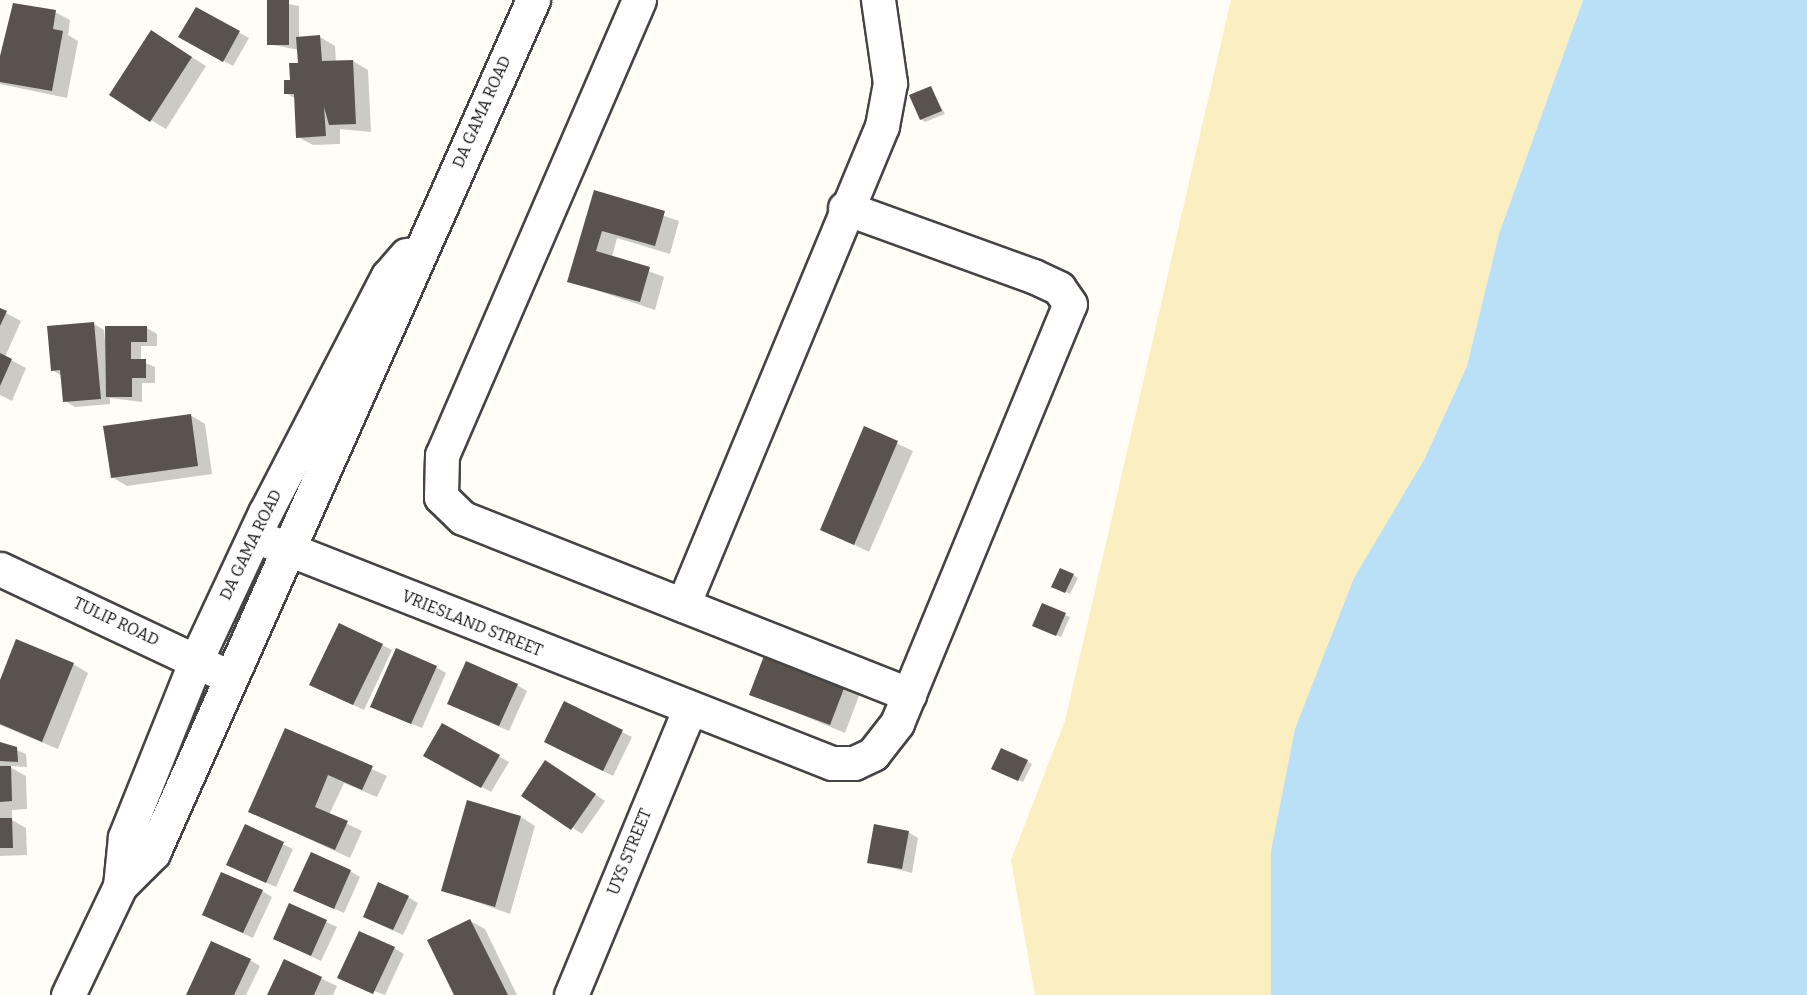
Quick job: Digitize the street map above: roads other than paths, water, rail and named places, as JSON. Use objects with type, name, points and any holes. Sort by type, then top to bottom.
[{"type":"street","name":"DA GAMA ROAD","points":[[68,995],[120,886],[153,853],[533,0]]},
{"type":"street","points":[[639,0],[447,444],[438,484],[441,498],[463,518],[909,695]]},
{"type":"street","points":[[683,605],[882,126],[890,83],[878,0]]},
{"type":"street","name":"VRIESLAND STREET","points":[[255,536],[689,710],[839,765],[873,754],[887,740],[909,695],[1070,304],[1059,288],[1033,276],[846,208]]},
{"type":"street","name":"DA GAMA ROAD","points":[[120,886],[125,837],[196,660],[255,536],[388,276],[431,225]]},
{"type":"street","name":"TULIP ROAD","points":[[0,569],[230,678]]},
{"type":"street","name":"UYS STREET","points":[[571,995],[689,710]]},
{"type":"water","points":[[1583,0],[1807,0],[1807,995],[1271,995],[1271,851],[1295,729],[1354,578],[1424,460],[1467,366],[1499,234]]}]
